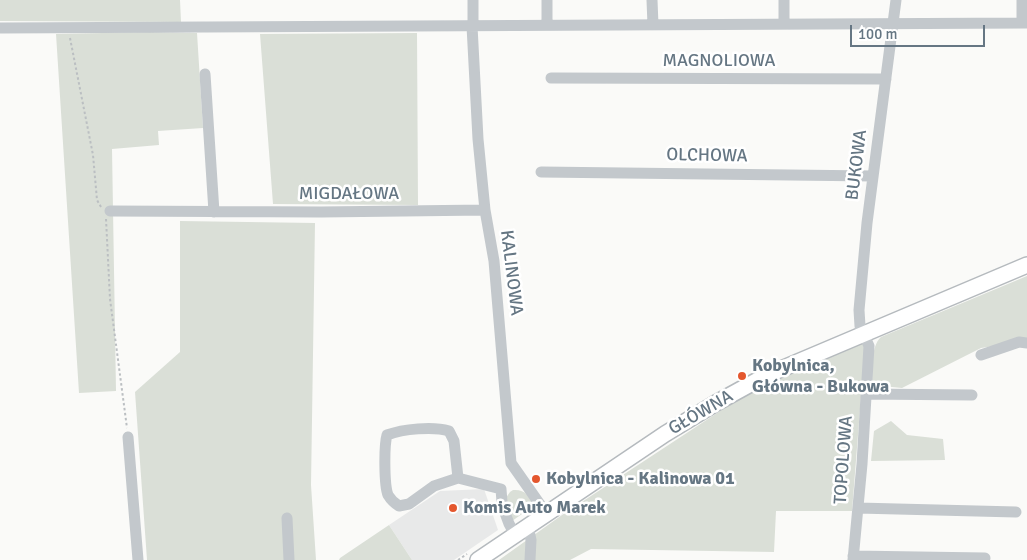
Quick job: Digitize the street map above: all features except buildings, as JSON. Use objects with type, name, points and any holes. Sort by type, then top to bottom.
[{"type":"main road","name":"GŁÓWNA","points":[[478,560],[665,434],[767,375],[1027,265]]},
{"type":"street","name":"KALINOWA","points":[[473,0],[472,26],[478,139],[485,210],[494,262],[511,463],[546,514]]},
{"type":"street","points":[[547,0],[547,25]]},
{"type":"street","points":[[652,0],[652,25]]},
{"type":"street","points":[[784,0],[784,23]]},
{"type":"street","name":"BUKOWA","points":[[864,333],[860,326],[859,310],[873,176],[896,0]]},
{"type":"street","points":[[0,28],[1024,23],[1022,0]]},
{"type":"street","points":[[205,74],[214,212]]},
{"type":"street","name":"MAGNOLIOWA","points":[[551,78],[886,79]]},
{"type":"street","name":"OLCHOWA","points":[[541,172],[873,176]]},
{"type":"street","name":"MIGDAŁOWA","points":[[110,211],[485,210]]},
{"type":"street","name":"TOPOLOWA","points":[[853,558],[869,346],[864,333]]},
{"type":"street","points":[[981,355],[1019,342],[1027,343]]},
{"type":"street","points":[[866,394],[972,395]]},
{"type":"street","points":[[458,478],[454,441],[449,431],[440,428],[396,432],[387,435],[384,444],[387,493],[392,501],[399,506],[409,504],[434,486],[458,478],[501,489],[514,480],[522,480]]},
{"type":"street","points":[[128,437],[138,560]]},
{"type":"street","points":[[501,489],[504,514],[515,535]]},
{"type":"street","points":[[858,508],[1016,512]]},
{"type":"street","points":[[287,518],[289,560]]},
{"type":"street","points":[[528,526],[530,560]]},
{"type":"street","points":[[853,558],[985,558]]},
{"type":"path","points":[[68,28],[86,117],[97,200],[102,209],[110,211],[105,217],[110,299],[128,437]]},
{"type":"shaded area","points":[[0,0],[180,0],[181,22],[0,21]]},
{"type":"shaded area","points":[[197,33],[203,128],[158,131],[159,145],[112,149],[116,391],[79,393],[56,34]]},
{"type":"shaded area","points":[[417,33],[418,205],[273,204],[260,34]]},
{"type":"shaded area","points":[[180,221],[315,223],[311,485],[316,560],[147,560],[135,392],[180,352]]},
{"type":"shaded area","points":[[1027,276],[1027,341],[981,348],[902,388],[872,385],[875,347],[881,337]]},
{"type":"shaded area","points":[[856,343],[862,343],[865,346],[852,511],[776,511],[774,552],[591,549],[570,560],[499,560],[562,515],[746,394]]},
{"type":"shaded area","points":[[891,421],[907,435],[943,439],[945,460],[871,461],[874,431]]},
{"type":"shaded area","name":"Komis Auto Marek","points":[[484,489],[498,530],[454,560],[412,560],[389,525],[440,491]]},
{"type":"shaded area","points":[[513,490],[524,492],[535,505],[512,521],[505,499]]},
{"type":"shaded area","points":[[389,525],[412,560],[339,560],[340,558]]},
{"type":"place","name":"Kobylnica, Główna - Bukowa","points":[[742,376]]},
{"type":"place","name":"Kobylnica - Kalinowa 01","points":[[536,479]]},
{"type":"place","name":"Komis Auto Marek","points":[[453,508]]}]
